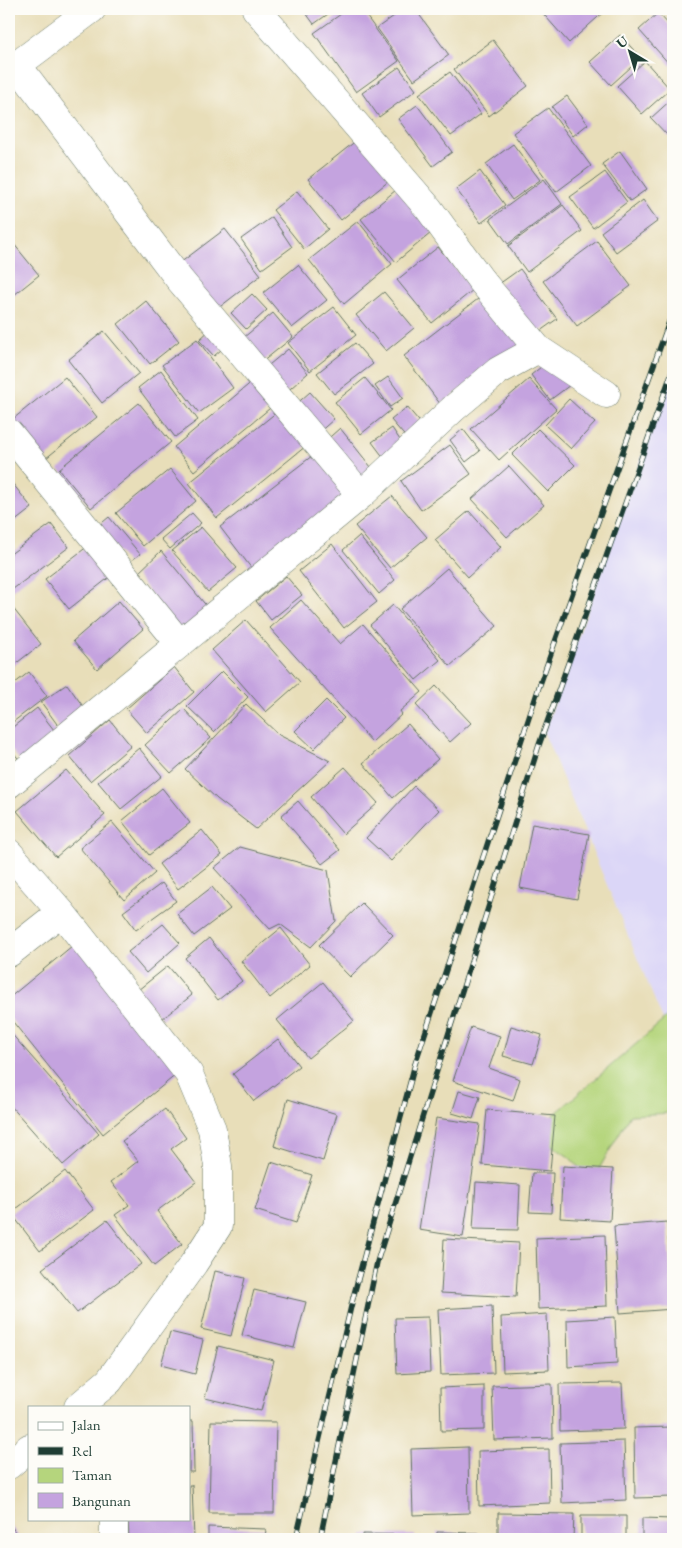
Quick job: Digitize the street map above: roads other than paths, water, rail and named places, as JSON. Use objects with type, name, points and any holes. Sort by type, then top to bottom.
[{"type":"street","points":[[92,9],[13,68],[179,279],[361,495]]},
{"type":"street","points":[[256,9],[429,209],[480,279],[538,349],[606,394]]},
{"type":"street","points":[[9,784],[361,495],[454,408],[498,371],[538,349]]},
{"type":"street","points":[[9,433],[180,644]]},
{"type":"street","points":[[9,853],[61,912],[189,1074],[212,1129],[218,1166],[218,1226],[109,1394],[80,1406]]},
{"type":"street","points":[[9,953],[61,912]]},
{"type":"street","points":[[9,1465],[28,1449]]},
{"type":"street","points":[[114,1520],[114,1539]]},
{"type":"railway","points":[[296,1539],[353,1298],[415,1064],[539,687],[673,311]]},
{"type":"railway","points":[[320,1539],[377,1262],[539,745],[673,369]]}]
